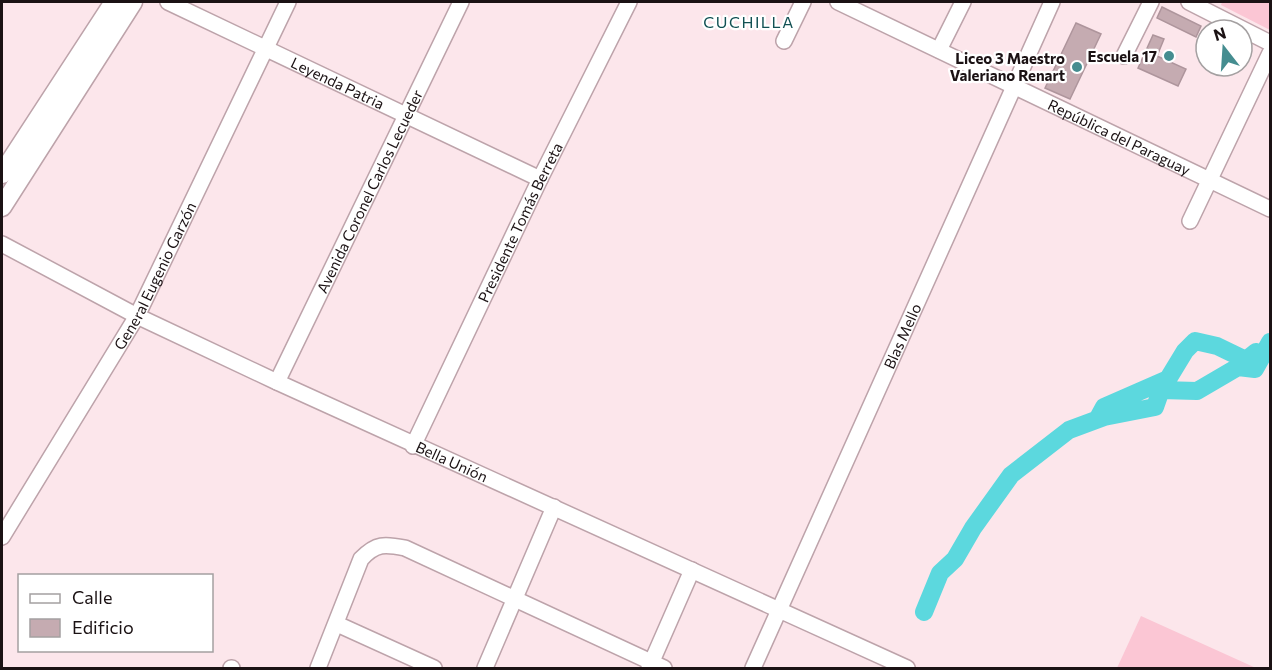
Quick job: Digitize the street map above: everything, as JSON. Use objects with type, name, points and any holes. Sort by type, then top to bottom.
[{"type":"main road","points":[[2,174],[114,2]]},
{"type":"main road","points":[[2,207],[133,2]]},
{"type":"street","name":"Leyenda Patria","points":[[168,2],[407,113],[540,179]]},
{"type":"street","name":"General Eugenio Garzón","points":[[2,537],[137,316],[288,2]]},
{"type":"street","name":"Avenida Coronel Carlos Lecueder","points":[[277,382],[461,2]]},
{"type":"street","name":"Presidente Tomás Berreta","points":[[413,446],[540,179],[629,2]]},
{"type":"street","points":[[784,40],[803,2]]},
{"type":"street","name":"República del Paraguay","points":[[838,2],[1270,209]]},
{"type":"street","points":[[939,50],[963,2]]},
{"type":"street","name":"Blas Mello","points":[[753,669],[1016,87],[1052,2]]},
{"type":"street","points":[[1124,57],[1151,2]]},
{"type":"street","points":[[1189,2],[1270,43]]},
{"type":"street","points":[[1190,221],[1270,53]]},
{"type":"street","name":"Bella Unión","points":[[2,244],[137,316],[413,446],[554,507],[907,669]]},
{"type":"street","points":[[2,507],[15,515]]},
{"type":"street","points":[[485,669],[554,507]]},
{"type":"street","points":[[318,669],[361,559],[369,549],[383,543],[405,548],[655,667],[692,570]]},
{"type":"street","points":[[337,624],[434,669]]},
{"type":"shaded area","points":[[1222,2],[1270,2],[1270,30],[1254,22],[1254,18],[1246,18],[1221,5]]},
{"type":"shaded area","points":[[1141,616],[1256,668],[1117,668]]},
{"type":"building","points":[[1162,7],[1194,23],[1194,36],[1157,18]]},
{"type":"building","points":[[1076,23],[1101,34],[1070,99],[1045,88]]},
{"type":"building","points":[[1153,35],[1164,39],[1157,56],[1186,69],[1178,86],[1138,68]]},
{"type":"waterway","points":[[1098,418],[1104,407],[1168,379],[1185,351],[1195,341],[1217,346],[1246,360],[1256,352]]},
{"type":"waterway","points":[[924,612],[940,573],[955,559],[973,528],[1011,475],[1069,430],[1104,417],[1155,407],[1161,390],[1197,391],[1238,367],[1255,369],[1270,342]]},
{"type":"place","name":"Escuela 17","points":[[1169,56]]},
{"type":"place","name":"Liceo 3 Maestro Valeriano Renart","points":[[1077,67]]},
{"type":"district","name":"CUCHILLA","points":[[749,21]]}]
